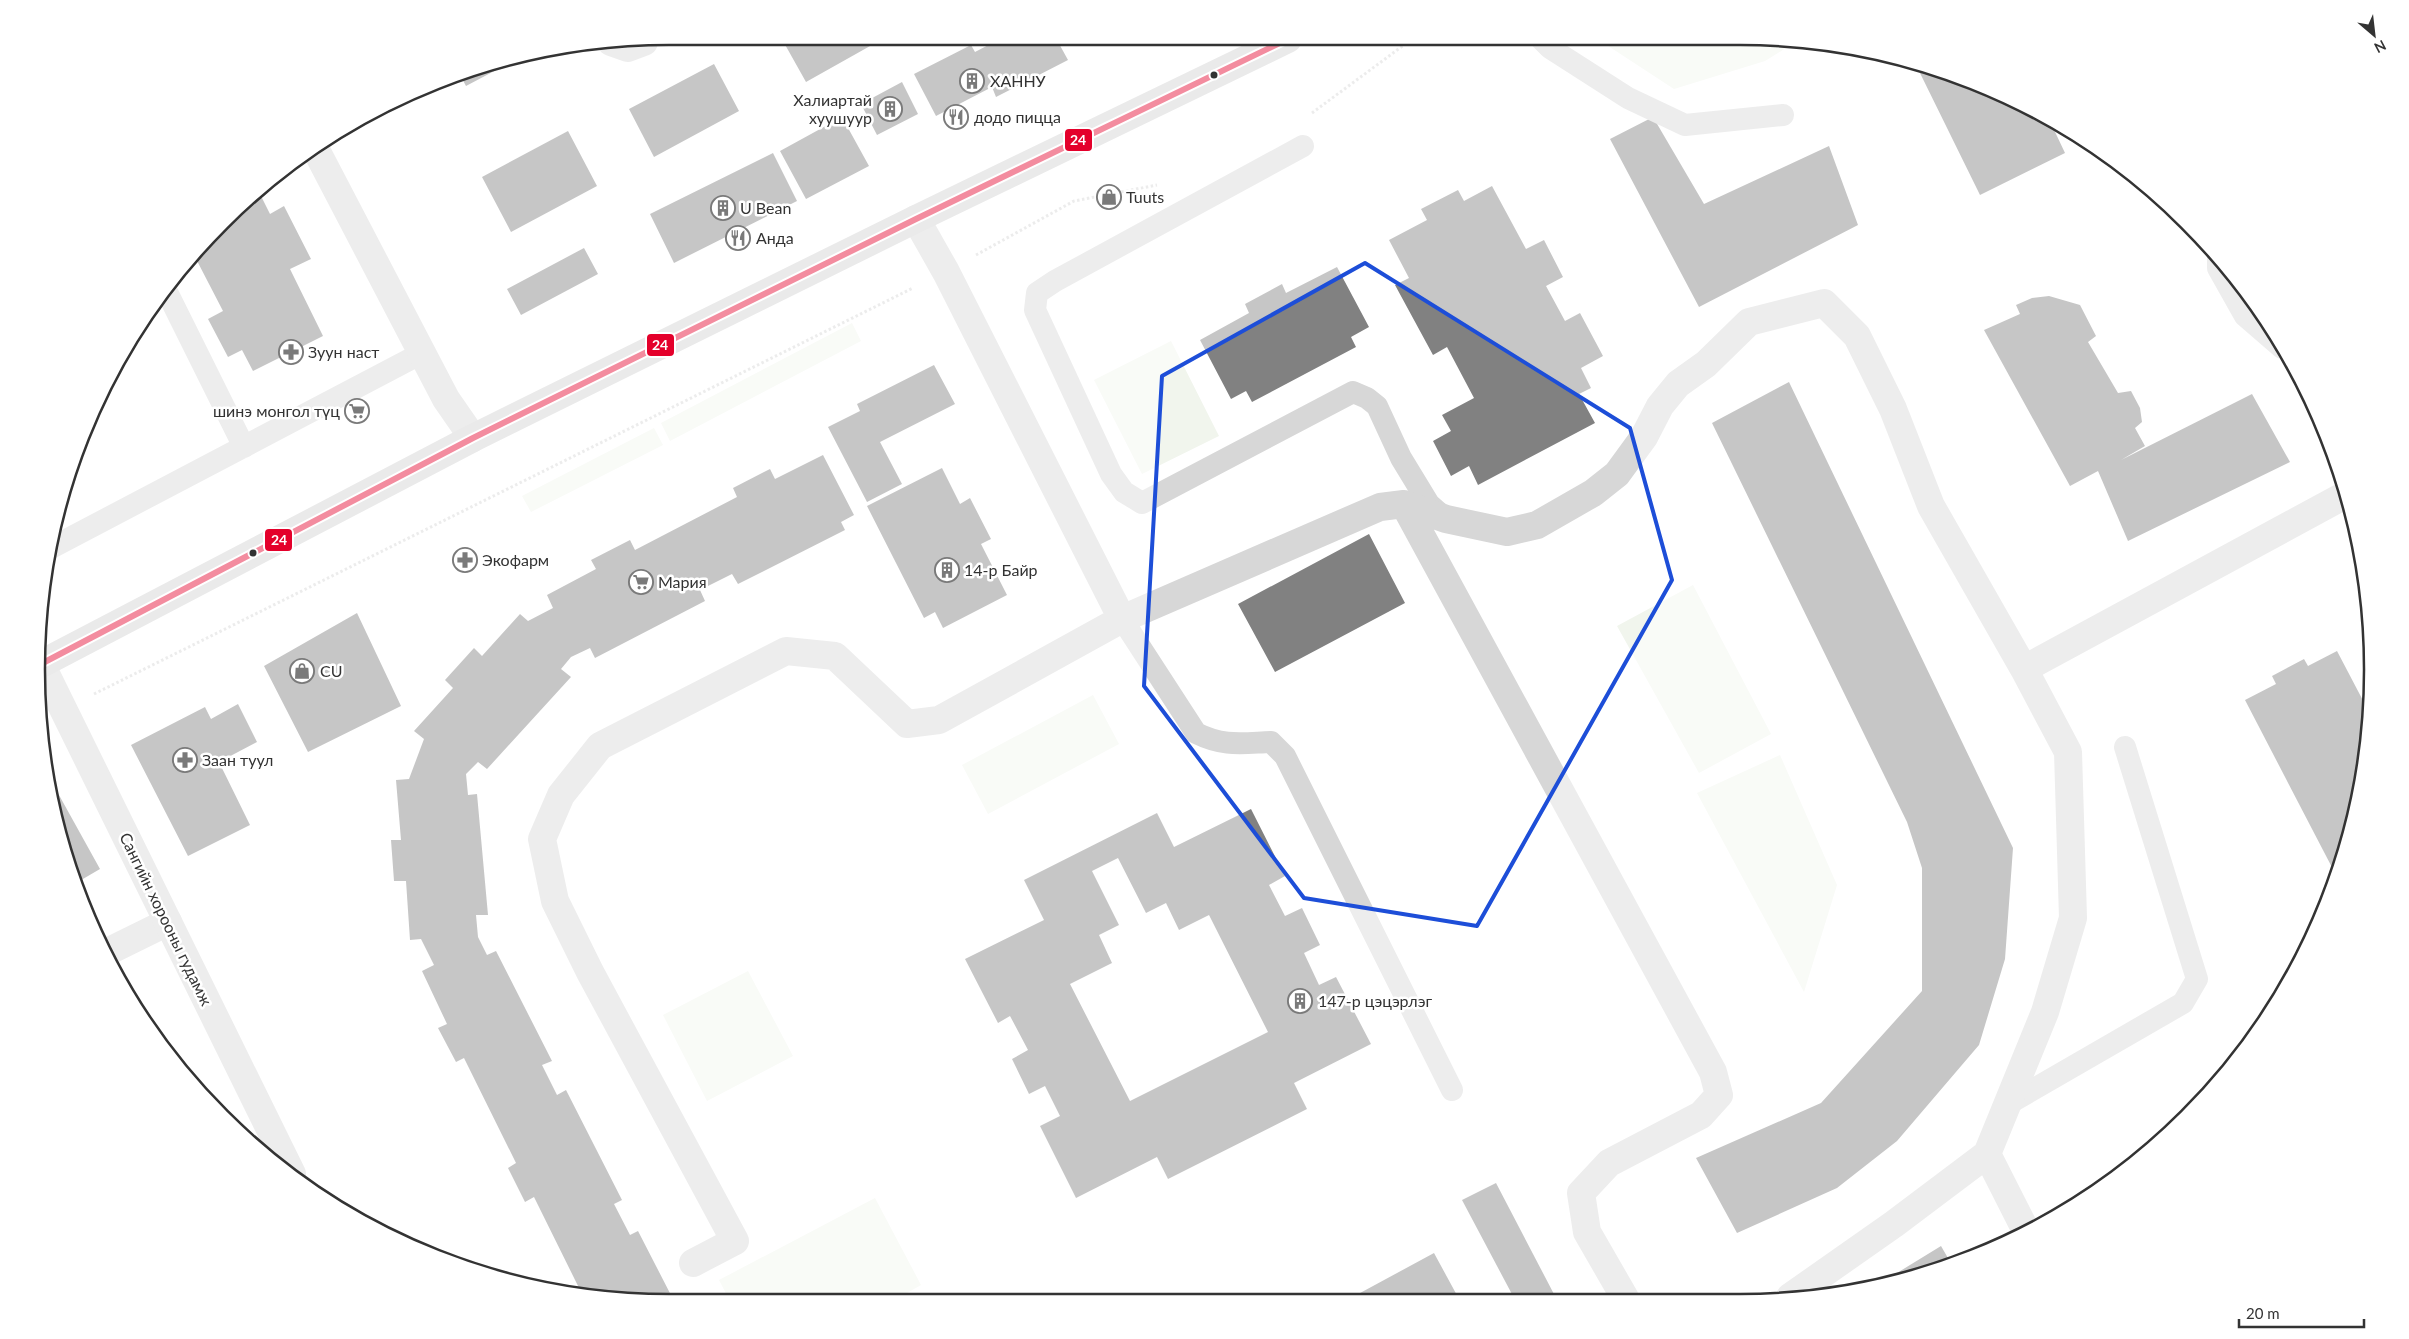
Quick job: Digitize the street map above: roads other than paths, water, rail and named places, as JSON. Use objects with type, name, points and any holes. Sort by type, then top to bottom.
[{"type":"main road","points":[[45,661],[473,438],[916,219],[1276,45]]},
{"type":"street","points":[[318,154],[446,398],[473,438]]},
{"type":"street","points":[[916,219],[946,272],[1122,618]]},
{"type":"street","points":[[693,1263],[736,1241],[590,972],[555,901],[542,839],[561,795],[600,746],[786,651],[835,656],[907,724],[939,720],[1122,618],[1380,507],[1404,504],[1446,519],[1507,532],[1537,525],[1592,493],[1617,474],[1644,437],[1660,406],[1678,384],[1706,364],[1749,322],[1824,303],[1858,336],[1893,408],[1932,506],[2024,669],[2068,752],[2073,918],[2045,1012],[1987,1154],[1894,1224],[1800,1291]]},
{"type":"street","points":[[2024,669],[2340,498]]},
{"type":"street","points":[[1404,504],[1713,1072],[1719,1095],[1701,1115],[1609,1163],[1581,1193],[1587,1232],[1623,1294]]},
{"type":"street","name":"Сангийн хорооны гудамж","points":[[45,674],[287,1163]]},
{"type":"street","points":[[111,950],[168,922]]},
{"type":"street","points":[[1987,1154],[2023,1226]]},
{"type":"lane","points":[[1547,45],[1628,98],[1685,125],[1783,115]]},
{"type":"lane","points":[[1303,146],[1055,281],[1037,293],[1035,310],[1111,474],[1124,492],[1142,502],[1353,392],[1367,398],[1378,406],[1401,458],[1429,504],[1446,519]]},
{"type":"lane","points":[[2219,270],[2245,316],[2266,334]]},
{"type":"lane","points":[[169,296],[244,447]]},
{"type":"lane","points":[[58,544],[422,353]]},
{"type":"lane","points":[[1122,618],[1196,733],[1210,740],[1228,745],[1271,742],[1285,756],[1452,1090]]},
{"type":"lane","points":[[2008,1104],[2183,1003],[2197,979],[2125,747]]},
{"type":"place","name":"ХАННУ","points":[[972,81]]},
{"type":"place","name":"Халиартай хуушуур","points":[[890,109]]},
{"type":"place","name":"додо пицца","points":[[956,117]]},
{"type":"place","name":"Tuuts","points":[[1109,197]]},
{"type":"place","name":"U Bean","points":[[723,208]]},
{"type":"place","name":"Анда","points":[[738,238]]},
{"type":"place","name":"Зуун наст","points":[[291,352]]},
{"type":"place","name":"шинэ монгол түц","points":[[357,411]]},
{"type":"place","name":"Экофарм","points":[[465,560]]},
{"type":"place","name":"14-р Байр","points":[[947,570]]},
{"type":"place","name":"Мария","points":[[641,582]]},
{"type":"place","name":"CU","points":[[302,671]]},
{"type":"place","name":"Заан туул","points":[[185,760]]},
{"type":"place","name":"147-р цэцэрлэг","points":[[1300,1001]]}]
